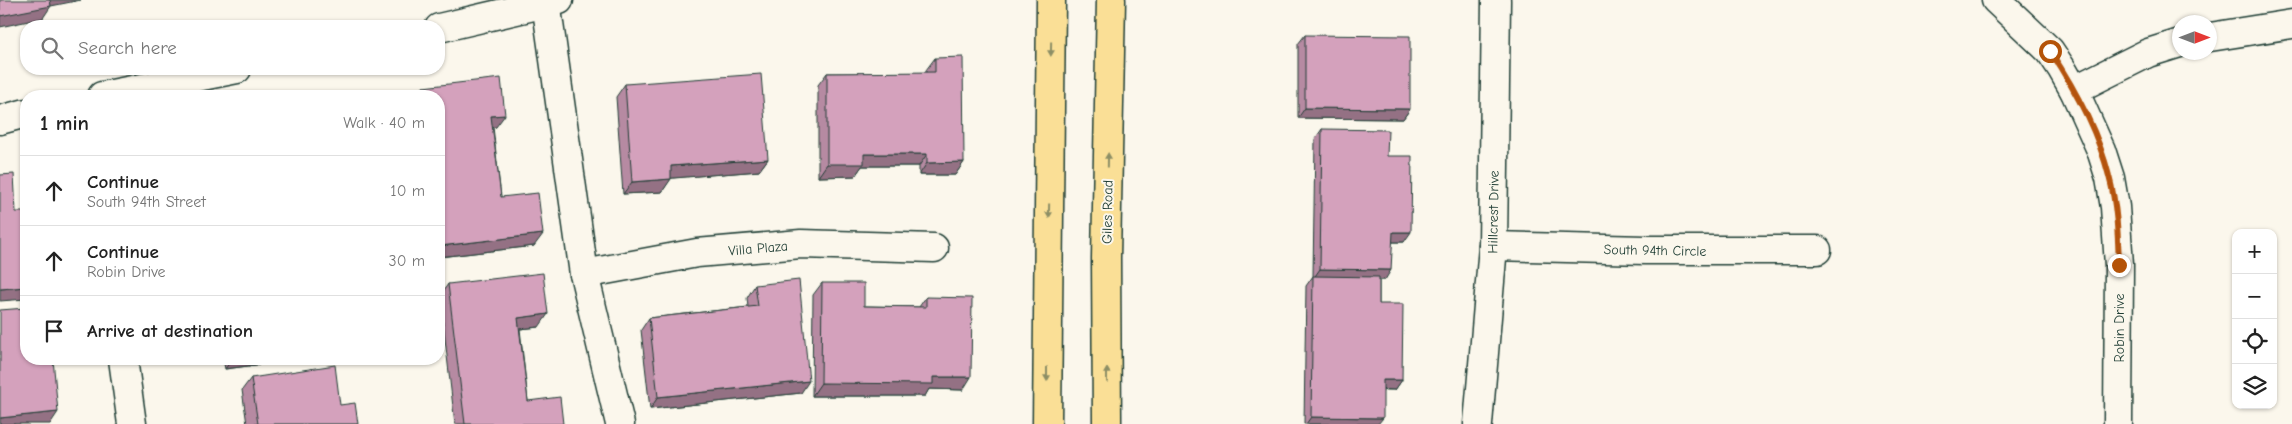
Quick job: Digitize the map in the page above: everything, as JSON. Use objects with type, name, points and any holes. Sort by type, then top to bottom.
[{"type":"main road","points":[[1047,424],[1051,0]]},
{"type":"main road","name":"Giles Road","points":[[1107,424],[1106,258],[1111,0]]},
{"type":"street","name":"Hillcrest Drive","points":[[1478,424],[1493,246],[1496,0]]},
{"type":"street","name":"Robin Drive","points":[[1996,0],[2050,51],[2074,90],[2101,150],[2110,178],[2115,207],[2119,265],[2118,424]]},
{"type":"street","points":[[445,27],[552,1],[584,274],[620,424]]},
{"type":"street","points":[[2217,36],[2292,24]]},
{"type":"street","points":[[2074,90],[2148,53],[2172,46]]},
{"type":"street","points":[[132,90],[207,75]]},
{"type":"street","points":[[0,120],[20,115]]},
{"type":"street","name":"Villa Plaza","points":[[584,274],[697,253],[801,244],[934,248]]},
{"type":"street","name":"South 94th Circle","points":[[1493,246],[1645,250],[1817,250]]},
{"type":"street","points":[[123,365],[132,424]]},
{"type":"building","points":[[0,0],[50,0],[51,6],[0,16]]},
{"type":"building","points":[[1305,35],[1410,36],[1410,109],[1305,108]]},
{"type":"building","points":[[963,57],[964,162],[927,163],[927,154],[864,154],[864,164],[827,164],[827,73],[935,72],[935,58]]},
{"type":"building","points":[[761,74],[768,159],[671,166],[671,179],[632,182],[625,84]]},
{"type":"building","points":[[501,78],[505,115],[491,116],[501,197],[538,193],[543,234],[445,245],[445,90],[423,90],[423,87]]},
{"type":"building","points":[[1322,129],[1388,130],[1387,156],[1412,156],[1411,232],[1393,232],[1391,270],[1320,269]]},
{"type":"building","points":[[14,174],[16,212],[20,212],[20,287],[0,289],[0,175]]},
{"type":"building","points":[[543,273],[548,314],[518,318],[528,401],[560,397],[563,424],[465,424],[448,284]]},
{"type":"building","points":[[1313,276],[1379,277],[1379,304],[1403,304],[1402,380],[1383,380],[1383,418],[1311,417]]},
{"type":"building","points":[[799,280],[809,381],[658,397],[649,318],[758,306],[755,285]]},
{"type":"building","points":[[822,283],[864,283],[864,306],[926,307],[926,297],[972,298],[971,377],[933,377],[933,384],[821,383]]},
{"type":"building","points":[[20,308],[20,365],[54,365],[58,412],[0,418],[0,310]]},
{"type":"building","points":[[335,365],[340,405],[355,403],[358,424],[258,424],[251,378]]},
{"type":"route","points":[[2050,51],[2074,90],[2101,150],[2110,178],[2115,207],[2119,265]]}]
